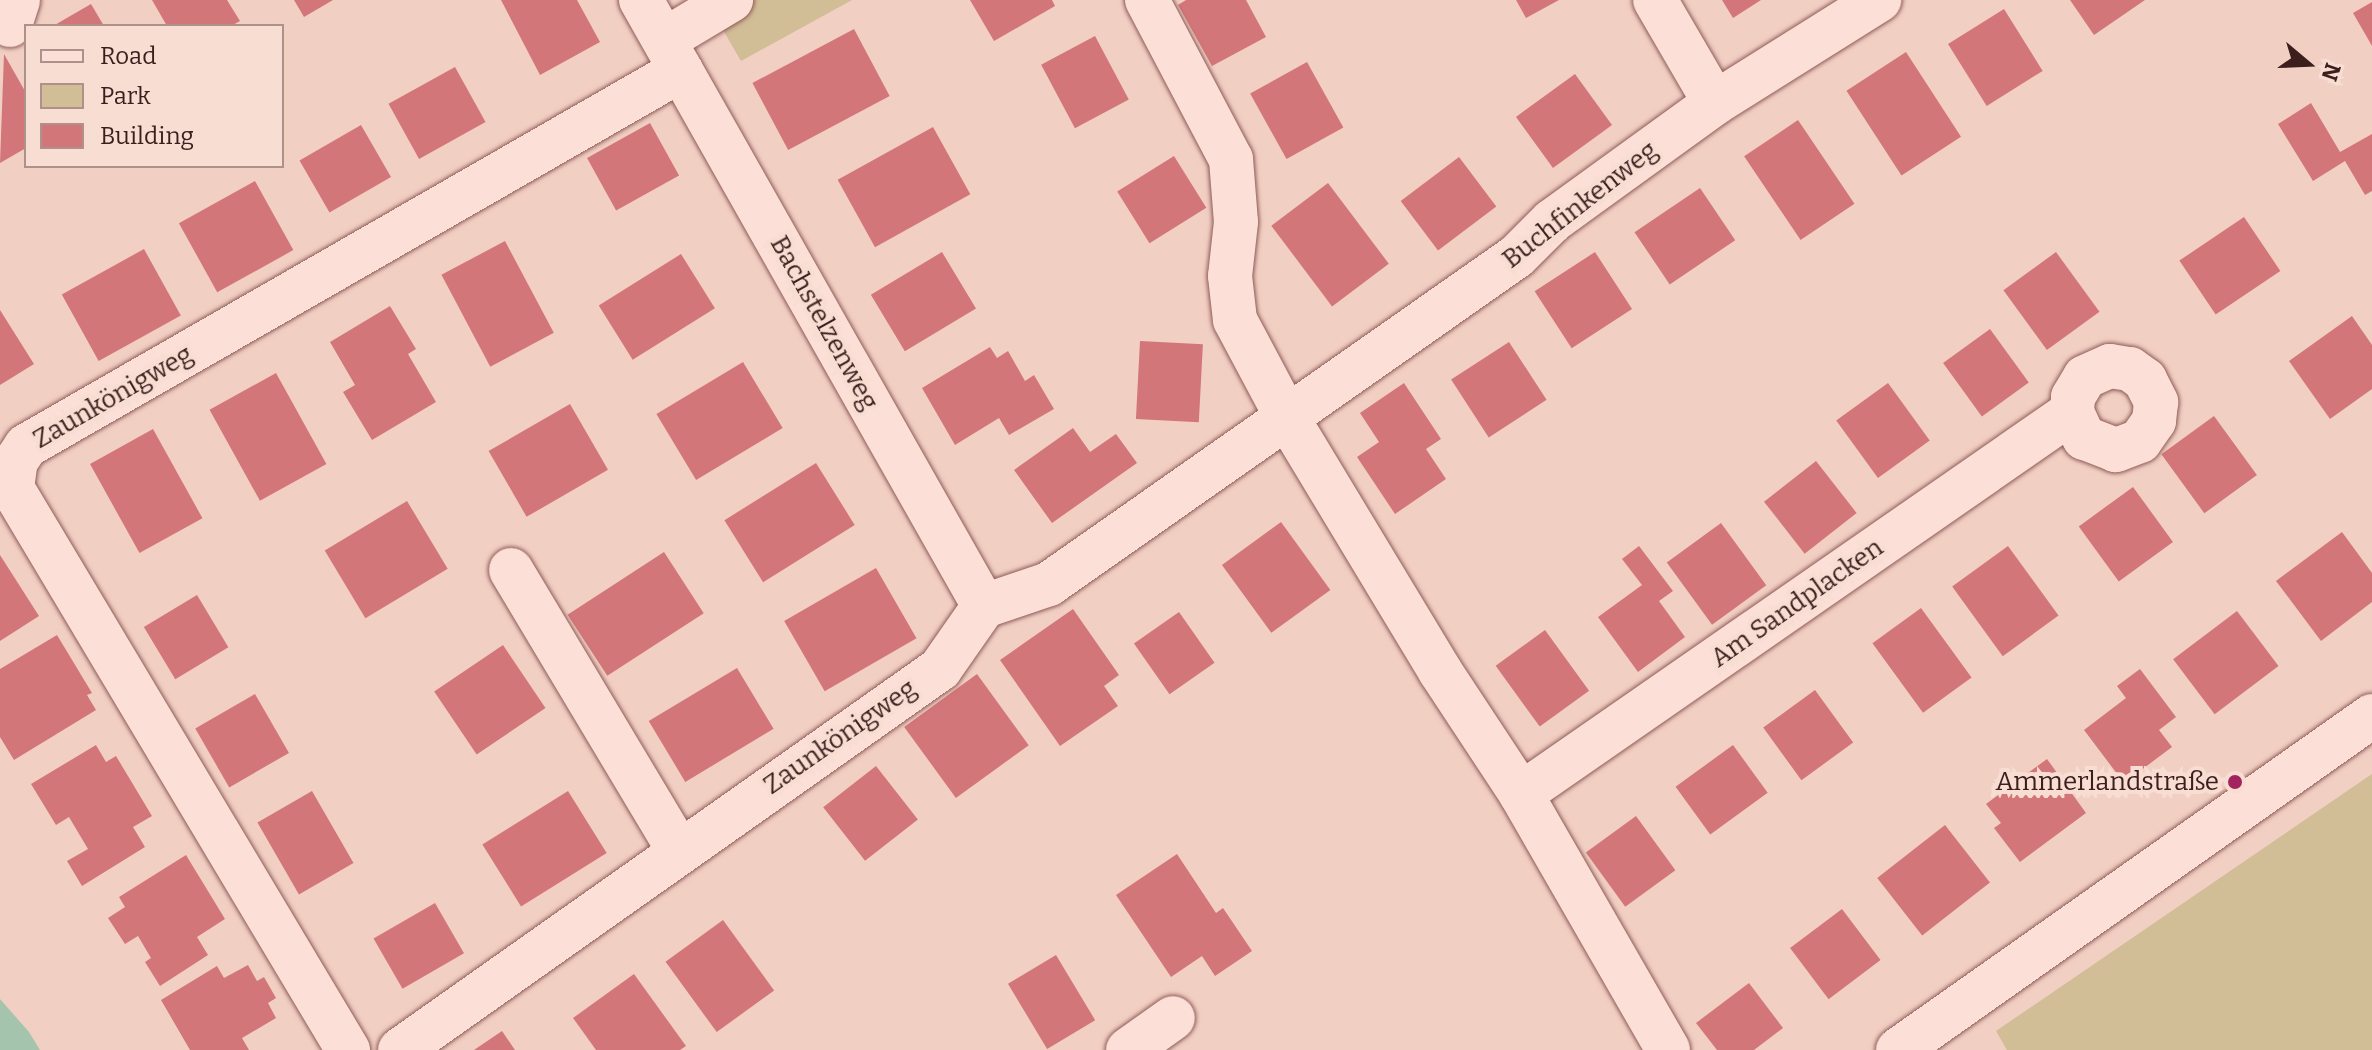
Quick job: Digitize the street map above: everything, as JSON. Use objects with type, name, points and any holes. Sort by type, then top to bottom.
[{"type":"street","name":"Bachstelzenweg","points":[[641,0],[984,606]]},
{"type":"street","points":[[674,54],[731,0]]},
{"type":"street","points":[[1147,0],[1231,159],[1236,222],[1230,276],[1235,320],[1285,414],[1440,671],[1521,794],[1668,1050]]},
{"type":"street","points":[[1655,0],[1715,103]]},
{"type":"street","name":"Buchfinkenweg","points":[[984,606],[1049,584],[1285,414],[1517,256],[1552,221],[1715,103],[1879,0]]},
{"type":"street","name":"Zaunkönigweg","points":[[348,1050],[12,488],[16,461],[26,446],[674,54]]},
{"type":"street","name":"Am Sandplacken","points":[[1521,794],[2072,412]]},
{"type":"street","points":[[511,570],[678,849]]},
{"type":"street","name":"Zaunkönigweg","points":[[400,1050],[678,849],[940,669],[984,606]]},
{"type":"street","points":[[1898,1050],[2372,716]]},
{"type":"street","points":[[1128,1050],[1173,1018]]},
{"type":"green space","points":[[732,0],[852,0],[741,61],[712,11]]},
{"type":"green space","points":[[2372,774],[2372,1050],[2007,1050],[1996,1031]]},
{"type":"shaded area","points":[[0,999],[29,1032],[40,1050],[0,1050]]},
{"type":"building","points":[[152,0],[227,0],[240,21],[235,24],[166,24]]},
{"type":"building","points":[[294,0],[333,0],[304,17]]},
{"type":"building","points":[[501,0],[577,0],[600,42],[540,75]]},
{"type":"building","points":[[970,0],[1052,0],[1055,6],[994,41]]},
{"type":"building","points":[[1186,0],[1246,0],[1266,37],[1212,66],[1178,5]]},
{"type":"building","points":[[1516,0],[1559,0],[1526,18]]},
{"type":"building","points":[[1722,0],[1761,0],[1733,18]]},
{"type":"building","points":[[2070,0],[2145,0],[2094,35]]},
{"type":"building","points":[[2372,2],[2372,46],[2353,13]]},
{"type":"building","points":[[91,4],[103,24],[56,24]]},
{"type":"building","points":[[2004,9],[2043,71],[1987,106],[1948,44]]},
{"type":"building","points":[[854,29],[890,96],[788,150],[752,83]]},
{"type":"building","points":[[1095,36],[1129,100],[1075,128],[1041,65]]},
{"type":"building","points":[[1906,52],[1961,137],[1901,175],[1846,91]]},
{"type":"building","points":[[4,54],[24,89],[24,149],[0,163]]},
{"type":"building","points":[[1307,62],[1343,128],[1287,159],[1250,94]]},
{"type":"building","points":[[455,67],[486,122],[419,159],[389,104]]},
{"type":"building","points":[[1575,74],[1612,125],[1553,168],[1516,117]]},
{"type":"building","points":[[2311,103],[2340,152],[2372,134],[2372,191],[2365,195],[2345,161],[2313,181],[2278,124]]},
{"type":"building","points":[[1798,120],[1854,204],[1801,240],[1744,156]]},
{"type":"building","points":[[650,123],[679,175],[616,210],[587,158]]},
{"type":"building","points":[[361,125],[391,177],[330,212],[300,160]]},
{"type":"building","points":[[933,127],[970,194],[875,247],[838,180]]},
{"type":"building","points":[[1174,156],[1206,208],[1150,243],[1117,192]]},
{"type":"building","points":[[1459,157],[1496,207],[1438,250],[1401,201]]},
{"type":"building","points":[[255,181],[293,250],[217,292],[179,223]]},
{"type":"building","points":[[1328,183],[1389,264],[1332,306],[1271,226]]},
{"type":"building","points":[[1700,188],[1735,240],[1670,284],[1635,232]]},
{"type":"building","points":[[2244,217],[2280,271],[2216,315],[2179,261]]},
{"type":"building","points":[[505,241],[554,333],[490,367],[441,275]]},
{"type":"building","points":[[144,249],[181,315],[99,361],[62,295]]},
{"type":"building","points":[[942,252],[976,309],[905,351],[871,295]]},
{"type":"building","points":[[1595,252],[1632,309],[1572,348],[1535,291]]},
{"type":"building","points":[[2056,252],[2099,312],[2047,350],[2003,290]]},
{"type":"building","points":[[681,254],[715,308],[633,360],[599,305]]},
{"type":"building","points":[[390,306],[416,349],[408,354],[436,402],[372,440],[343,392],[355,385],[330,342]]},
{"type":"building","points":[[0,310],[34,364],[0,385]]},
{"type":"building","points":[[2352,316],[2372,345],[2372,389],[2330,419],[2289,361]]},
{"type":"building","points":[[1990,329],[2029,382],[1982,416],[1943,363]]},
{"type":"building","points":[[1140,341],[1203,344],[1199,422],[1136,419]]},
{"type":"building","points":[[1509,342],[1547,400],[1489,437],[1451,380]]},
{"type":"building","points":[[990,347],[997,358],[1008,351],[1025,381],[1034,375],[1054,409],[1009,435],[999,418],[955,445],[922,388]]},
{"type":"building","points":[[743,362],[783,428],[696,480],[656,414]]},
{"type":"building","points":[[276,373],[326,464],[260,501],[210,410]]},
{"type":"building","points":[[1404,383],[1441,439],[1426,449],[1446,479],[1395,514],[1357,457],[1379,442],[1360,413]]},
{"type":"building","points":[[1888,383],[1930,440],[1878,478],[1836,421]]},
{"type":"building","points":[[570,404],[608,470],[527,517],[489,451]]},
{"type":"building","points":[[2214,416],[2257,475],[2204,513],[2161,454]]},
{"type":"building","points":[[1073,428],[1090,452],[1116,434],[1137,463],[1052,523],[1014,470]]},
{"type":"building","points":[[153,429],[202,518],[139,553],[90,464]]},
{"type":"building","points":[[1816,461],[1857,513],[1805,554],[1764,502]]},
{"type":"building","points":[[816,463],[855,525],[763,582],[724,520]]},
{"type":"building","points":[[2133,487],[2173,542],[2119,581],[2079,526]]},
{"type":"building","points":[[407,501],[448,569],[365,618],[325,550]]},
{"type":"building","points":[[1281,522],[1330,590],[1271,633],[1222,565]]},
{"type":"building","points":[[1721,523],[1766,585],[1712,625],[1667,562]]},
{"type":"building","points":[[2342,532],[2372,573],[2372,602],[2321,641],[2276,581]]},
{"type":"building","points":[[1639,546],[1673,591],[1659,601],[1685,637],[1638,672],[1598,617],[1642,585],[1622,559]]},
{"type":"building","points":[[2008,546],[2059,616],[2003,656],[1952,587]]},
{"type":"building","points":[[664,552],[704,613],[607,676],[568,615]]},
{"type":"building","points":[[0,555],[39,616],[0,641]]},
{"type":"building","points":[[876,568],[916,638],[825,691],[784,621]]},
{"type":"building","points":[[197,595],[228,647],[175,679],[144,627]]},
{"type":"building","points":[[1921,608],[1972,678],[1923,713],[1872,643]]},
{"type":"building","points":[[1073,609],[1119,675],[1104,686],[1118,706],[1060,746],[1000,660]]},
{"type":"building","points":[[2237,611],[2279,666],[2215,714],[2173,659]]},
{"type":"building","points":[[1179,612],[1215,663],[1170,694],[1134,644]]},
{"type":"building","points":[[1545,630],[1589,691],[1540,727],[1496,666]]},
{"type":"building","points":[[57,635],[92,693],[87,695],[96,710],[14,760],[0,737],[0,669]]},
{"type":"building","points":[[503,645],[545,708],[477,754],[434,691]]},
{"type":"building","points":[[737,668],[774,729],[685,782],[649,721]]},
{"type":"building","points":[[2140,669],[2176,717],[2159,730],[2172,747],[2124,783],[2084,730],[2126,698],[2117,686]]},
{"type":"building","points":[[977,674],[1029,745],[956,798],[904,727]]},
{"type":"building","points":[[1815,690],[1853,743],[1801,780],[1763,728]]},
{"type":"building","points":[[255,694],[289,753],[229,787],[195,728]]},
{"type":"building","points":[[96,745],[106,762],[116,756],[152,816],[133,827],[145,847],[82,886],[67,861],[88,849],[69,817],[56,825],[31,784]]},
{"type":"building","points":[[1733,745],[1768,793],[1710,834],[1676,787]]},
{"type":"building","points":[[2047,759],[2086,813],[2020,862],[1994,828],[2001,823],[1986,804]]},
{"type":"building","points":[[876,766],[918,820],[865,861],[823,807]]},
{"type":"building","points":[[312,791],[354,863],[299,894],[257,822]]},
{"type":"building","points":[[568,791],[607,853],[521,906],[482,845]]},
{"type":"building","points":[[1636,816],[1675,870],[1625,907],[1586,852]]},
{"type":"building","points":[[1945,825],[1990,883],[1922,935],[1877,878]]},
{"type":"building","points":[[1177,854],[1216,913],[1223,908],[1252,951],[1215,976],[1202,956],[1171,977],[1116,895]]},
{"type":"building","points":[[186,855],[225,919],[197,937],[208,955],[160,986],[145,962],[151,958],[138,936],[125,944],[108,918],[125,907],[119,897]]},
{"type":"building","points":[[435,903],[464,953],[403,989],[374,938]]},
{"type":"building","points":[[1842,909],[1881,960],[1829,999],[1790,948]]},
{"type":"building","points":[[723,920],[774,990],[717,1032],[666,962]]},
{"type":"building","points":[[1056,955],[1095,1020],[1047,1049],[1008,984]]},
{"type":"building","points":[[248,965],[257,981],[264,977],[276,998],[268,1003],[276,1018],[242,1038],[249,1050],[190,1050],[161,1000],[217,966],[224,978]]},
{"type":"building","points":[[634,974],[686,1046],[680,1050],[596,1050],[573,1018]]},
{"type":"building","points":[[1749,983],[1783,1028],[1754,1050],[1717,1050],[1696,1023]]},
{"type":"building","points":[[502,1031],[515,1050],[474,1050]]},
{"type":"place","name":"Ammerlandstraße","points":[[2235,782]]}]
